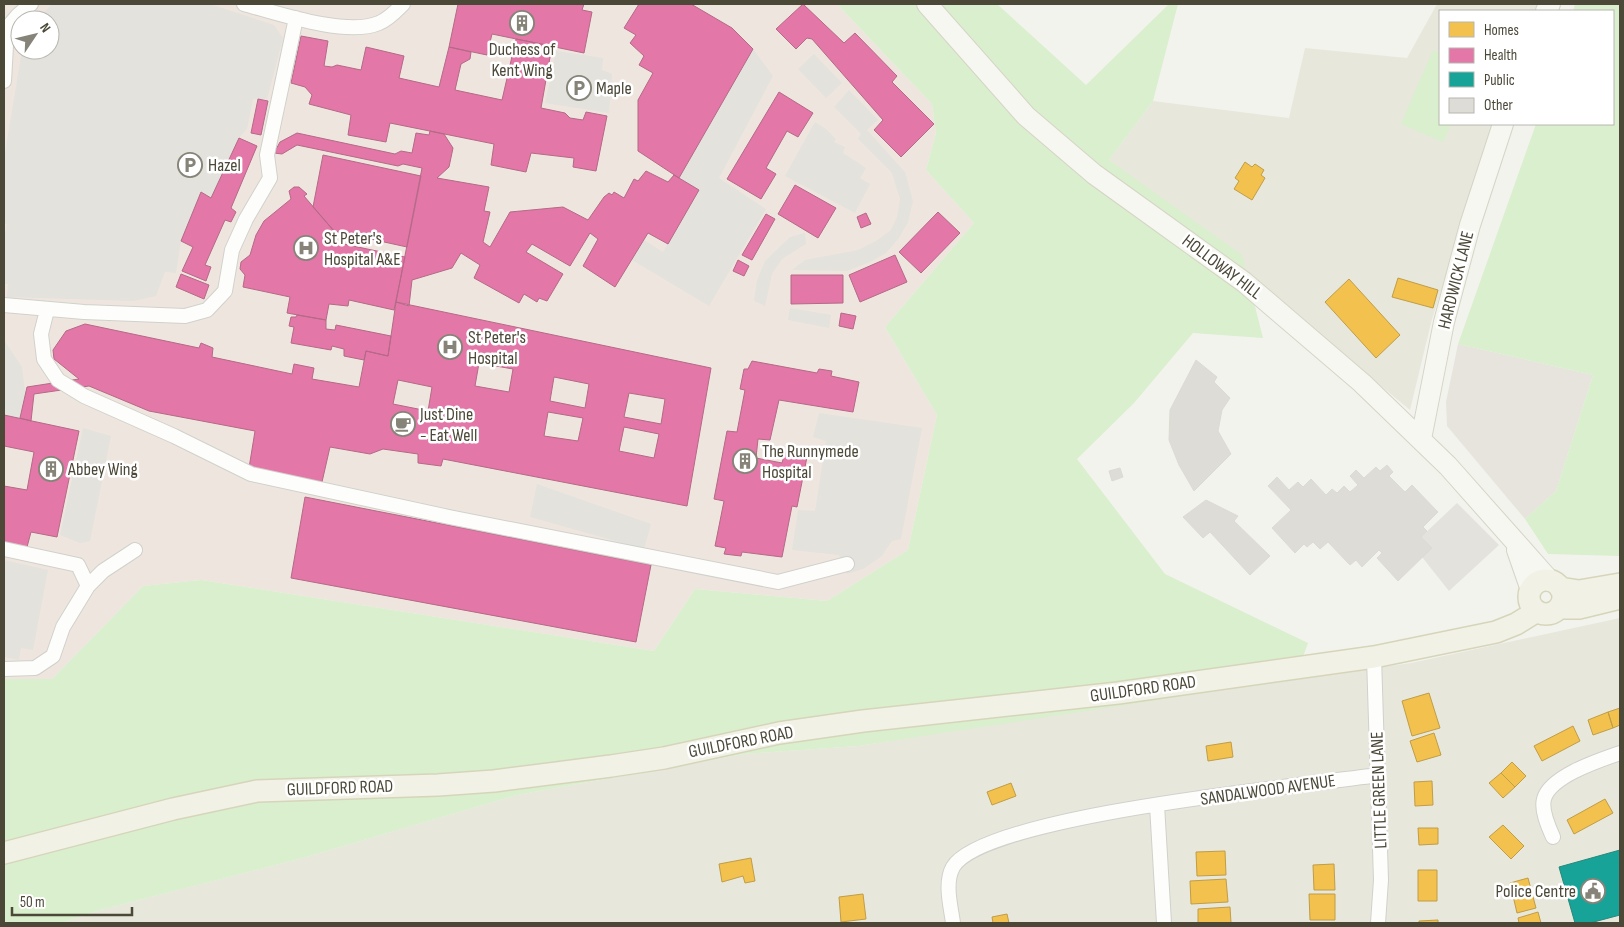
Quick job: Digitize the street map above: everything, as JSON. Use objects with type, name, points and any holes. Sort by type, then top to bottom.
[{"type":"main road","name":"HOLLOWAY HILL","points":[[927,4],[1026,116],[1094,174],[1244,282],[1362,383],[1448,466],[1512,537],[1556,592]]},
{"type":"main road","name":"HARDWICK LANE","points":[[1421,439],[1444,322],[1470,225],[1503,125]]},
{"type":"main road","name":"HOLLOWAY HILL","points":[[1512,537],[1526,570],[1532,600]]},
{"type":"main road","name":"GUILDFORD ROAD","points":[[9,853],[172,809],[257,791],[438,785],[494,781],[664,758],[770,735],[845,724],[1118,693],[1374,657],[1496,632],[1516,624],[1532,600],[1539,582],[1556,592]]},
{"type":"main road","points":[[1556,592],[1579,591],[1620,584]]},
{"type":"main road","points":[[1556,592],[1579,608],[1620,598]]},
{"type":"main road","points":[[1532,600],[1547,614],[1556,592]]},
{"type":"street","points":[[4,81],[7,28],[18,14],[31,4]]},
{"type":"street","points":[[244,4],[296,18],[350,27],[368,26],[385,20],[403,4]]},
{"type":"street","points":[[4,305],[48,310],[185,316],[207,310],[225,291],[232,250],[246,219],[270,178],[267,155],[296,18]]},
{"type":"street","points":[[48,310],[40,334],[44,359],[58,380],[84,396],[174,436],[251,474],[449,517],[778,582],[847,564]]},
{"type":"street","points":[[4,549],[78,565],[88,586]]},
{"type":"street","points":[[4,669],[35,668],[53,656],[64,627],[88,586],[135,550]]},
{"type":"street","name":"LITTLE GREEN LANE","points":[[1374,657],[1381,880],[1378,923]]},
{"type":"street","points":[[1553,837],[1544,806],[1547,792],[1557,782],[1589,764],[1620,753]]},
{"type":"street","name":"SANDALWOOD AVENUE","points":[[953,923],[949,882],[954,866],[976,850],[1018,832],[1060,821],[1157,805],[1378,776]]},
{"type":"street","points":[[1157,805],[1164,923]]},
{"type":"shaded area","name":"St Peter's Hospital","points":[[4,4],[837,4],[932,104],[936,133],[926,170],[974,223],[885,327],[937,415],[908,550],[827,601],[695,589],[654,651],[201,580],[143,586],[52,679],[4,679]]},
{"type":"shaded area","points":[[52,4],[210,4],[274,25],[283,38],[267,99],[253,99],[247,129],[239,138],[211,198],[201,192],[181,241],[176,273],[165,272],[156,296],[134,301],[7,297],[8,284],[4,284],[4,239],[7,224],[4,223],[4,159],[20,60],[60,60],[60,10],[46,10]]},
{"type":"shaded area","points":[[1437,4],[1539,4],[1536,10],[1439,10],[1439,125],[1495,125],[1432,319],[1410,410],[1109,160],[1153,101],[1289,118],[1305,48],[1407,58]]},
{"type":"shaded area","points":[[753,49],[773,76],[719,178],[766,209],[709,306],[632,260],[644,240],[663,252],[699,190],[679,178]]},
{"type":"shaded area","name":"Maple","points":[[556,51],[603,58],[602,70],[612,74],[609,113],[545,103]]},
{"type":"shaded area","points":[[814,54],[842,83],[826,98],[798,69]]},
{"type":"shaded area","points":[[849,90],[878,120],[867,130],[905,172],[913,201],[908,222],[899,238],[886,253],[870,262],[847,271],[792,270],[805,260],[858,250],[876,241],[891,230],[897,217],[900,199],[892,173],[858,139],[861,134],[834,107]]},
{"type":"shaded area","points":[[815,122],[836,139],[834,142],[845,147],[843,153],[866,168],[860,178],[870,184],[855,213],[785,176]]},
{"type":"shaded area","points":[[805,233],[806,244],[782,259],[772,274],[765,306],[754,301],[757,280],[765,261],[790,237]]},
{"type":"shaded area","points":[[790,308],[831,315],[829,328],[788,320]]},
{"type":"shaded area","points":[[4,340],[22,367],[25,391],[20,418],[4,415]]},
{"type":"shaded area","points":[[1458,344],[1593,375],[1556,491],[1525,519],[1447,426],[1446,402]]},
{"type":"shaded area","points":[[819,413],[922,428],[901,539],[892,541],[882,556],[863,569],[847,574],[839,555],[792,550],[798,510],[815,511],[826,441],[813,437]]},
{"type":"shaded area","points":[[83,428],[111,436],[90,541],[80,543],[60,535]]},
{"type":"shaded area","points":[[537,484],[651,524],[644,549],[530,517]]},
{"type":"shaded area","points":[[1457,503],[1499,545],[1449,591],[1422,557],[1431,548],[1421,537]]},
{"type":"shaded area","points":[[4,560],[48,570],[33,650],[21,648],[19,660],[4,657]]},
{"type":"shaded area","points":[[1620,618],[1620,923],[61,923],[100,910],[299,859],[517,795],[744,754],[858,746],[1116,705],[1411,663]]},
{"type":"green space","points":[[837,4],[997,4],[1086,85],[1169,4],[1178,4],[1153,101],[1109,160],[1242,255],[1263,338],[1193,333],[1134,403],[1077,459],[1165,574],[1308,643],[1295,679],[858,746],[744,754],[517,795],[299,859],[100,910],[61,923],[4,923],[4,679],[52,679],[143,586],[201,580],[654,651],[695,589],[827,601],[908,550],[937,415],[885,327],[974,223],[926,170],[936,133],[932,104]]},
{"type":"green space","points":[[1575,4],[1620,4],[1620,556],[1548,554],[1525,519],[1556,491],[1593,375],[1458,344],[1536,125],[1614,125],[1614,10],[1573,10]]},
{"type":"green space","points":[[1433,50],[1439,53],[1439,125],[1451,125],[1443,142],[1401,124]]},
{"type":"building: Homes","points":[[1245,162],[1252,167],[1255,164],[1264,170],[1261,175],[1265,178],[1252,200],[1234,189],[1239,181],[1235,178]]},
{"type":"building: Homes","points":[[1398,278],[1438,290],[1433,308],[1392,297]]},
{"type":"building: Homes","points":[[1349,279],[1400,335],[1376,358],[1325,302]]},
{"type":"building: Homes","points":[[1429,693],[1440,728],[1412,736],[1402,701]]},
{"type":"building: Homes","points":[[1620,708],[1620,725],[1613,728],[1608,712]]},
{"type":"building: Homes","points":[[1608,712],[1613,728],[1593,735],[1588,720]]},
{"type":"building: Homes","points":[[1573,726],[1580,741],[1542,761],[1534,746]]},
{"type":"building: Homes","points":[[1434,733],[1441,755],[1417,762],[1410,741]]},
{"type":"building: Homes","points":[[1231,742],[1233,757],[1208,761],[1206,746]]},
{"type":"building: Homes","points":[[1512,762],[1526,776],[1515,787],[1501,773]]},
{"type":"building: Homes","points":[[1501,773],[1515,787],[1503,798],[1489,783]]},
{"type":"building: Homes","points":[[1432,781],[1433,805],[1415,806],[1414,782]]},
{"type":"building: Homes","points":[[1011,783],[1016,796],[992,805],[987,792]]},
{"type":"building: Homes","points":[[1605,799],[1613,813],[1574,834],[1567,820]]},
{"type":"building: Homes","points":[[1503,825],[1524,846],[1511,859],[1489,837]]},
{"type":"building: Homes","points":[[1418,828],[1438,828],[1438,844],[1419,845]]},
{"type":"building: Homes","points":[[1225,851],[1226,875],[1197,876],[1196,852]]},
{"type":"building: Homes","points":[[751,858],[755,881],[745,883],[743,876],[722,882],[719,864]]},
{"type":"building: Homes","points":[[1334,864],[1335,890],[1314,890],[1313,865]]},
{"type":"building: Homes","points":[[1418,870],[1437,870],[1437,901],[1418,901]]},
{"type":"building: Homes","points":[[1528,878],[1536,908],[1517,913],[1510,883]]},
{"type":"building: Homes","points":[[1226,879],[1228,902],[1191,904],[1190,881]]},
{"type":"building: Homes","points":[[863,894],[866,919],[841,922],[839,897]]},
{"type":"building: Homes","points":[[1309,894],[1335,894],[1335,920],[1310,920]]},
{"type":"building: Homes","points":[[1230,907],[1231,923],[1198,923],[1198,909]]},
{"type":"building: Homes","points":[[1538,912],[1541,923],[1519,923],[1518,918]]},
{"type":"building: Homes","points":[[1007,914],[1009,923],[993,923],[992,917]]},
{"type":"building: Homes","points":[[1438,920],[1438,923],[1419,923],[1419,921]]},
{"type":"building: Health","name":"Duchess of Kent Wing","points":[[458,4],[584,4],[582,10],[592,12],[584,53],[492,34],[487,55],[449,47]]},
{"type":"building: Health","points":[[639,4],[691,4],[732,28],[753,49],[679,178],[638,151],[638,100],[653,73],[639,65],[644,56],[630,43],[636,35],[624,28]]},
{"type":"building: Health","points":[[803,4],[844,43],[855,33],[897,76],[892,82],[934,124],[901,157],[874,130],[883,120],[812,39],[807,38],[796,49],[776,29]]},
{"type":"building: Health","points":[[301,36],[328,41],[324,66],[332,67],[337,65],[361,70],[366,47],[404,56],[399,78],[439,87],[449,47],[471,52],[470,59],[461,64],[455,90],[502,100],[516,39],[552,46],[541,108],[565,113],[570,118],[583,120],[586,112],[607,116],[596,171],[573,167],[574,158],[531,153],[526,172],[491,165],[494,144],[390,123],[386,142],[348,135],[351,115],[309,104],[312,95],[305,87],[291,83]]},
{"type":"building: Health","points":[[779,92],[813,113],[798,137],[787,131],[766,168],[776,174],[761,199],[727,179]]},
{"type":"building: Health","points":[[258,99],[268,101],[261,135],[251,133]]},
{"type":"building: Health","points":[[430,131],[444,134],[453,148],[449,167],[437,178],[489,187],[484,211],[490,212],[483,242],[490,247],[510,212],[563,207],[588,220],[604,197],[609,193],[612,195],[614,192],[624,198],[634,179],[638,181],[646,171],[668,182],[674,175],[699,190],[668,244],[648,233],[615,287],[583,266],[598,239],[590,233],[570,266],[532,244],[526,252],[563,274],[547,301],[539,298],[537,302],[524,294],[519,303],[474,278],[480,265],[461,253],[452,268],[412,280],[409,306],[396,302],[422,168],[403,164],[398,166],[297,145],[282,154],[274,153],[280,142],[297,133],[395,154],[401,151],[412,153],[416,133],[429,135]]},
{"type":"building: Health","points":[[239,138],[257,146],[231,208],[236,212],[231,222],[225,220],[205,265],[211,267],[206,281],[182,271],[193,247],[181,241],[201,192],[211,198]]},
{"type":"building: Health","points":[[323,155],[421,176],[407,247],[334,231],[313,207]]},
{"type":"building: Health","points":[[795,185],[836,208],[818,238],[778,214]]},
{"type":"building: Health","name":"St Peter's Hospital A&E","points":[[294,187],[299,187],[307,194],[304,196],[334,231],[325,240],[405,257],[394,310],[349,300],[348,306],[329,304],[326,320],[287,313],[290,297],[243,287],[245,275],[240,269],[241,262],[250,255],[256,235],[264,221],[291,199],[289,191]]},
{"type":"building: Health","points":[[938,212],[960,233],[921,273],[899,252]]},
{"type":"building: Health","points":[[866,213],[871,224],[861,228],[857,217]]},
{"type":"building: Health","points":[[766,214],[775,219],[752,260],[742,255]]},
{"type":"building: Health","points":[[895,255],[907,282],[860,302],[849,275]]},
{"type":"building: Health","points":[[738,260],[749,266],[744,276],[733,271]]},
{"type":"building: Health","points":[[181,274],[209,285],[204,299],[176,287]]},
{"type":"building: Health","points":[[791,275],[843,275],[843,303],[791,304]]},
{"type":"building: Health","points":[[396,302],[711,368],[687,506],[443,459],[441,466],[418,463],[418,454],[383,449],[370,454],[330,447],[322,482],[249,468],[255,431],[149,411],[89,386],[34,394],[31,421],[20,418],[27,387],[79,379],[54,359],[53,350],[66,331],[85,324],[199,348],[201,343],[213,348],[212,357],[292,374],[294,364],[314,368],[312,379],[359,387],[366,351],[388,356]],"holes":[[[479,363],[513,369],[509,392],[475,386]],[[554,377],[589,384],[585,408],[550,401]],[[398,380],[432,387],[428,411],[393,404]],[[629,393],[665,399],[661,424],[624,417]],[[548,412],[583,418],[578,441],[544,436]],[[624,427],[659,434],[654,458],[619,451]]]},
{"type":"building: Health","points":[[841,313],[856,316],[853,329],[839,326]]},
{"type":"building: Health","points":[[297,315],[326,320],[326,329],[335,330],[336,325],[391,336],[388,356],[366,351],[364,360],[344,356],[344,349],[332,346],[331,350],[291,343],[294,327],[289,326],[291,317],[296,317]]},
{"type":"building: Health","name":"The Runnymede Hospital","points":[[752,361],[817,373],[819,369],[832,371],[831,376],[859,382],[853,412],[779,400],[770,440],[758,439],[756,458],[782,463],[785,452],[807,457],[797,507],[792,506],[782,557],[742,552],[741,556],[724,554],[726,548],[715,546],[724,501],[714,499],[727,431],[737,432],[745,390],[740,389],[744,369],[748,369]]},
{"type":"building: Health","name":"Abbey Wing","points":[[4,415],[79,431],[57,537],[31,532],[27,547],[4,543],[4,486],[27,490],[34,452],[4,446]]},
{"type":"building: Health","points":[[305,497],[651,565],[636,642],[291,578]]},
{"type":"building: Public","name":"Police Centre","points":[[1620,850],[1620,915],[1590,923],[1575,923],[1559,867]]},
{"type":"building: Other","points":[[1196,360],[1217,377],[1214,382],[1230,398],[1222,410],[1218,431],[1231,454],[1194,491],[1179,465],[1169,440],[1170,410]]},
{"type":"building: Other","points":[[1387,465],[1393,472],[1389,476],[1405,492],[1412,485],[1438,512],[1423,527],[1427,531],[1421,537],[1432,548],[1398,581],[1377,558],[1382,553],[1379,550],[1362,567],[1356,560],[1350,565],[1328,542],[1320,549],[1313,542],[1307,547],[1304,544],[1295,553],[1272,528],[1291,510],[1268,486],[1277,477],[1289,490],[1298,482],[1303,487],[1311,479],[1326,495],[1332,489],[1337,493],[1344,486],[1350,492],[1358,485],[1350,476],[1356,470],[1364,478],[1376,467],[1380,471]]},
{"type":"building: Other","points":[[1120,468],[1123,477],[1112,481],[1109,471]]},
{"type":"building: Other","points":[[1206,500],[1238,516],[1234,521],[1270,556],[1250,575],[1210,532],[1203,538],[1183,517]]},
{"type":"place","name":"Duchess of Kent Wing","points":[[522,23]]},
{"type":"place","name":"Maple","points":[[579,88]]},
{"type":"place","name":"Hazel","points":[[190,165]]},
{"type":"place","name":"St Peter's Hospital A&E","points":[[306,248]]},
{"type":"place","name":"St Peter's Hospital","points":[[450,347]]},
{"type":"place","name":"Just Dine - Eat Well","points":[[403,424]]},
{"type":"place","name":"The Runnymede Hospital","points":[[745,461]]},
{"type":"place","name":"Abbey Wing","points":[[51,469]]},
{"type":"place","name":"Police Centre","points":[[1593,891]]}]
